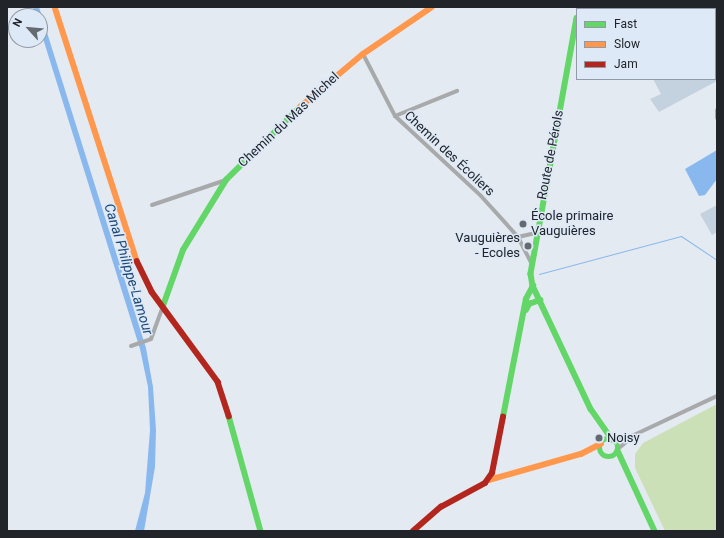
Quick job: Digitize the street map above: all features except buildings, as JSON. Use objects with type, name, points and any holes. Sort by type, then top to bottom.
[{"type":"street","points":[[55,7],[132,249],[146,282],[206,362],[223,394],[261,531]]},
{"type":"street","name":"Chemin du Mas Michel","points":[[163,306],[182,250],[226,180],[258,145],[363,54],[432,7]]},
{"type":"street","name":"Route de Pérols","points":[[576,23],[531,262],[533,286],[598,423],[613,440]]},
{"type":"street","name":"Chemin des Écoliers","points":[[363,54],[395,116],[430,152],[469,183],[518,237],[531,262]]},
{"type":"street","points":[[395,116],[457,91]]},
{"type":"street","points":[[717,110],[717,118]]},
{"type":"street","points":[[152,205],[226,180]]},
{"type":"street","points":[[518,237],[536,233]]},
{"type":"street","points":[[489,480],[495,466],[525,312],[527,293],[533,286]]},
{"type":"street","points":[[525,312],[529,304],[540,300]]},
{"type":"street","points":[[131,346],[146,342],[155,333],[163,306]]},
{"type":"street","points":[[413,531],[441,507],[489,480],[581,454],[601,443],[634,435],[717,396]]},
{"type":"street","name":"Route de Pérols","points":[[598,423],[601,443]]},
{"type":"street","points":[[611,457],[634,435]]},
{"type":"street","points":[[613,440],[627,474],[655,531]]},
{"type":"street","points":[[601,443],[602,454]]},
{"type":"street","points":[[581,454],[602,454],[611,457],[627,474]]},
{"type":"green space","points":[[717,404],[717,531],[665,531],[635,468],[635,454],[643,443]]},
{"type":"water","points":[[48,36],[146,348],[153,387],[156,430],[155,467],[144,531],[135,531],[145,493],[150,430],[148,387],[140,349],[46,48],[48,48]]},
{"type":"water","points":[[717,150],[717,179],[705,195],[699,196],[685,169]]},
{"type":"waterway","points":[[539,274],[681,236],[717,260]]},
{"type":"traffic: fast","points":[[576,24],[531,274],[533,286],[591,409],[612,439]]},
{"type":"traffic: fast","points":[[163,306],[183,250],[226,180],[300,107]]},
{"type":"traffic: fast","points":[[503,417],[526,299],[533,286]]},
{"type":"traffic: fast","points":[[526,310],[529,304],[540,300]]},
{"type":"traffic: fast","points":[[229,416],[261,531]]},
{"type":"traffic: fast","points":[[605,439],[613,439],[618,444],[618,448],[616,455],[613,457],[605,457],[600,452],[600,444],[605,439]]},
{"type":"traffic: fast","points":[[618,451],[655,531]]},
{"type":"traffic: slow","points":[[55,7],[137,261]]},
{"type":"traffic: slow","points":[[300,107],[363,54],[432,7]]},
{"type":"traffic: slow","points":[[489,480],[581,454],[601,444]]},
{"type":"traffic: jam","points":[[137,261],[152,292],[218,382],[229,416]]},
{"type":"traffic: jam","points":[[413,531],[441,507],[485,483],[492,473],[503,417]]},
{"type":"place","name":"École primaire Vauguières","points":[[523,224]]},
{"type":"place","name":"Vauguières - Ecoles","points":[[528,246]]},
{"type":"place","name":"Noisy","points":[[599,438]]},
{"type":"water label","name":"Canal Philippe-Lamour","points":[[129,269]]}]
